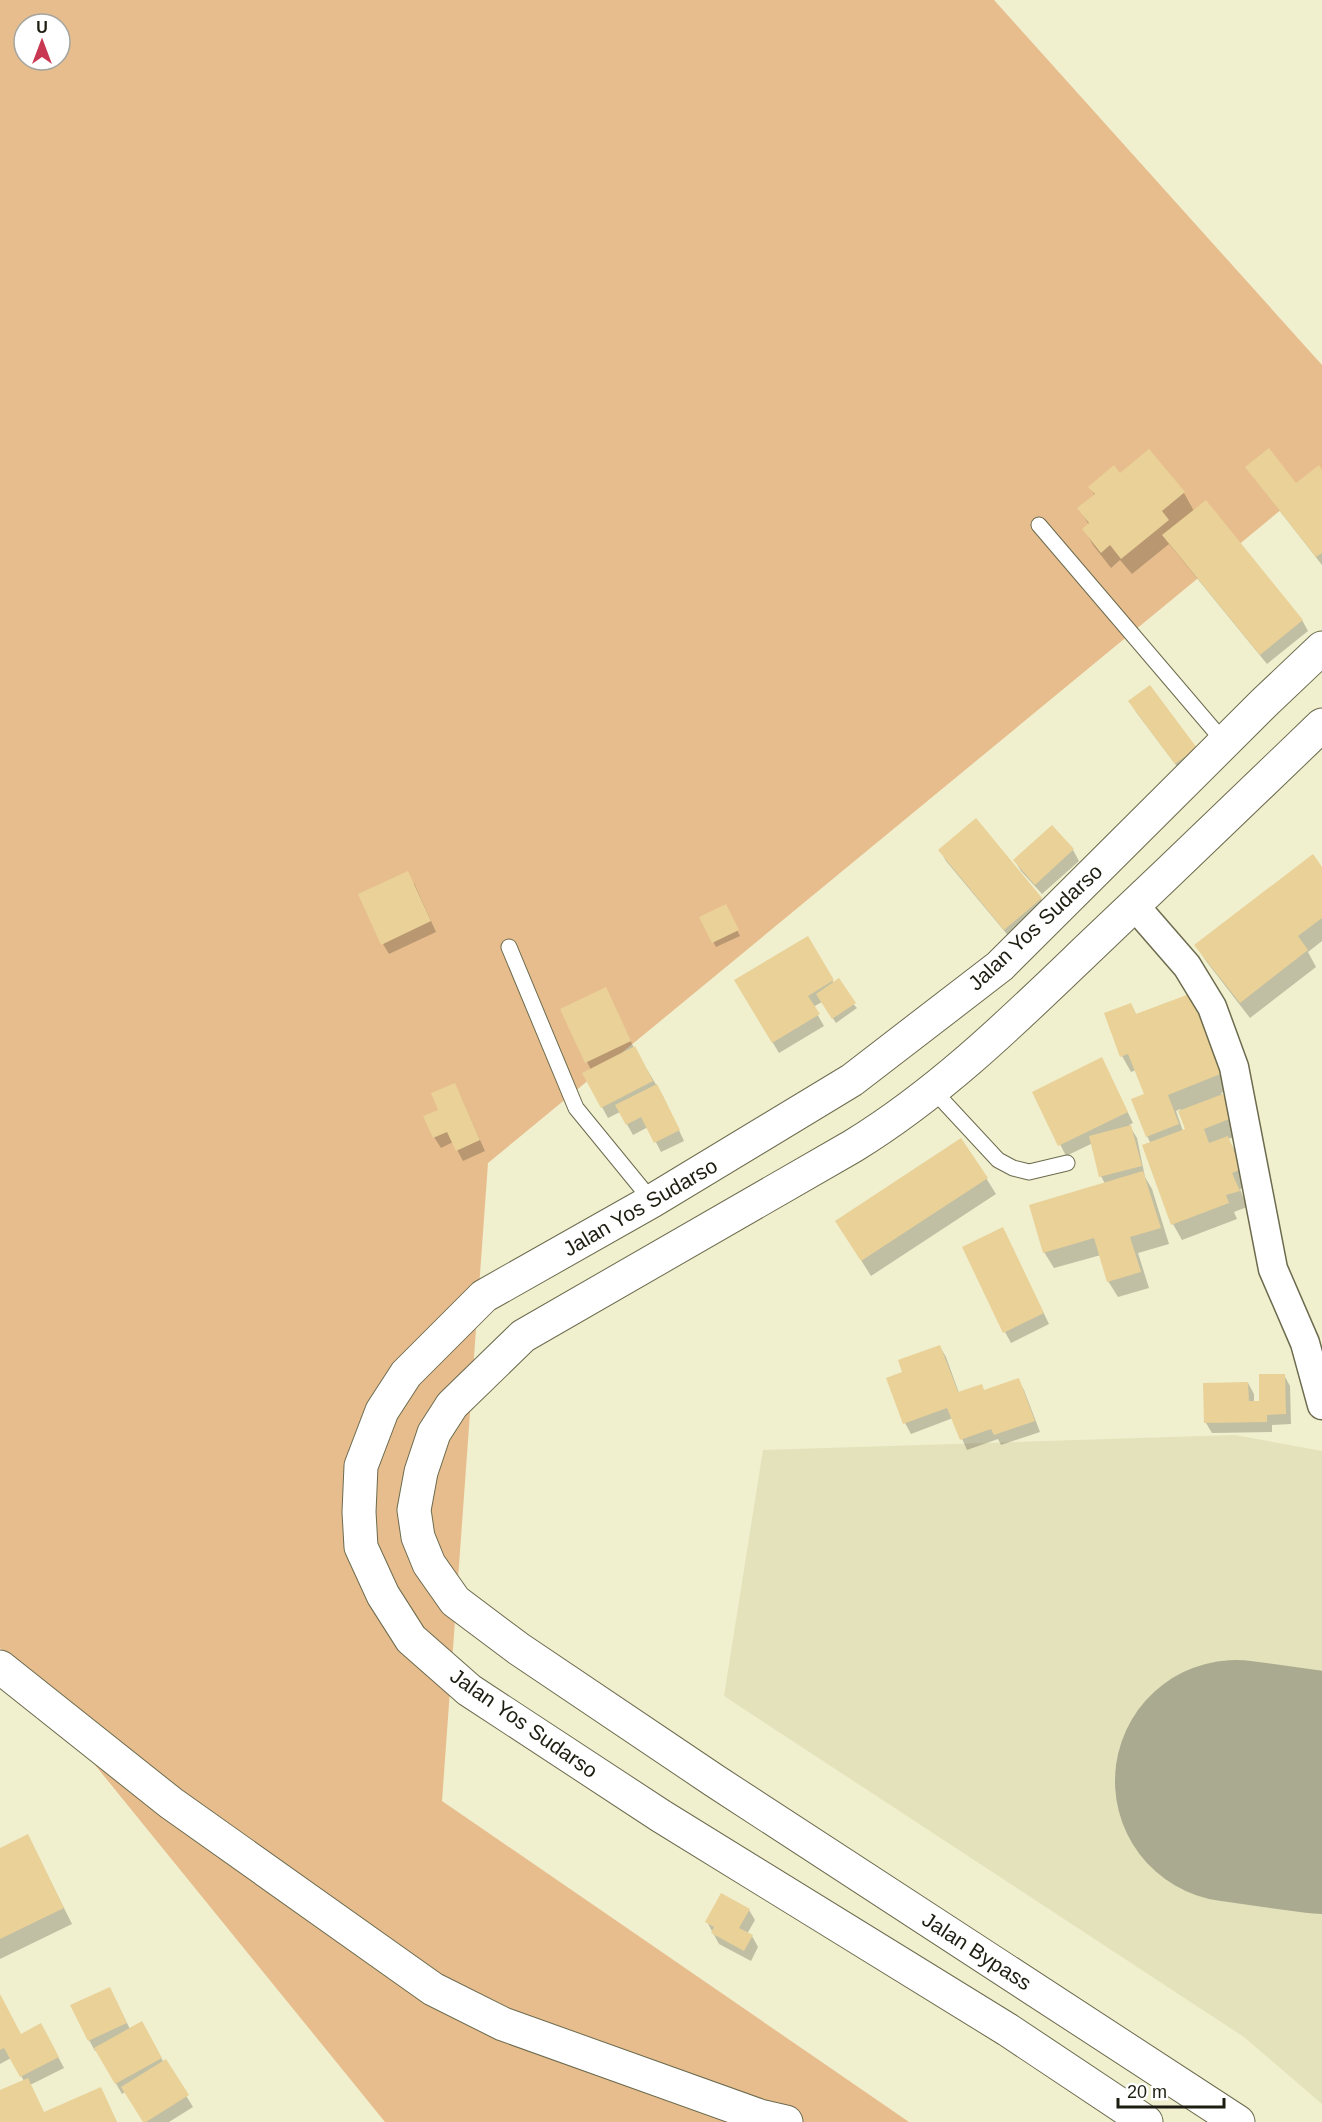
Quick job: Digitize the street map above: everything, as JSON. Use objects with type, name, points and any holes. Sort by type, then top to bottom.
[{"type":"main road","name":"Jalan Yos Sudarso","points":[[1146,2122],[1008,2030],[661,1816],[469,1690],[411,1639],[383,1595],[361,1547],[359,1512],[361,1466],[382,1411],[406,1374],[484,1296],[652,1201],[852,1080],[1000,966],[1322,648]]},
{"type":"main road","points":[[933,1090],[1013,1020],[1322,725]]},
{"type":"main road","name":"Jalan Bypass","points":[[933,1090],[887,1125],[853,1146],[523,1336],[452,1405],[434,1432],[421,1472],[414,1510],[418,1538],[429,1564],[455,1601],[519,1649],[715,1781],[1238,2122]]},
{"type":"main road","points":[[0,1667],[171,1803],[433,1989],[503,2024],[760,2116],[786,2122]]},
{"type":"street","points":[[1134,905],[1187,966],[1216,1017],[1234,1067],[1273,1269],[1305,1343],[1322,1405]]},
{"type":"lane","points":[[1039,525],[1225,743]]},
{"type":"lane","points":[[509,947],[576,1108],[652,1201]]},
{"type":"lane","points":[[933,1090],[998,1160],[1013,1168],[1029,1172],[1067,1163]]},
{"type":"shaded area","points":[[0,0],[994,0],[1322,365],[1322,476],[488,1163],[442,1801],[909,2122],[385,2122],[0,1648]]},
{"type":"shaded area","points":[[1235,1435],[1322,1451],[1322,2104],[1244,2037],[724,1696],[763,1450]]},
{"type":"building","points":[[1269,448],[1296,483],[1319,465],[1322,470],[1322,553],[1316,557],[1245,467]]},
{"type":"building","points":[[1149,449],[1185,492],[1162,511],[1169,520],[1121,559],[1110,545],[1101,553],[1082,529],[1089,523],[1077,508],[1095,494],[1088,487],[1114,465],[1120,473]]},
{"type":"building","points":[[1206,500],[1303,620],[1260,655],[1162,535]]},
{"type":"building","points":[[1150,685],[1197,748],[1175,764],[1128,701]]},
{"type":"building","points":[[976,818],[1042,898],[1004,930],[938,850]]},
{"type":"building","points":[[1052,825],[1074,849],[1035,885],[1013,860]]},
{"type":"building","points":[[1313,854],[1322,867],[1322,918],[1298,936],[1308,950],[1240,1003],[1194,945]]},
{"type":"building","points":[[408,871],[431,921],[381,945],[358,894]]},
{"type":"building","points":[[726,904],[739,930],[712,943],[699,917]]},
{"type":"building","points":[[808,936],[834,980],[808,996],[820,1014],[772,1043],[734,980]]},
{"type":"building","points":[[839,978],[856,1003],[832,1019],[816,994]]},
{"type":"building","points":[[606,987],[631,1041],[585,1063],[560,1009]]},
{"type":"building","points":[[1192,993],[1223,1073],[1168,1095],[1179,1124],[1146,1137],[1131,1099],[1144,1094],[1128,1054],[1120,1057],[1104,1013],[1131,1003],[1136,1014]]},
{"type":"building","points":[[635,1046],[653,1081],[601,1108],[582,1073]]},
{"type":"building","points":[[1102,1057],[1128,1112],[1058,1146],[1032,1092]]},
{"type":"building","points":[[455,1083],[480,1140],[456,1151],[447,1132],[433,1138],[423,1116],[438,1110],[431,1093]]},
{"type":"building","points":[[657,1084],[680,1130],[654,1143],[641,1117],[626,1125],[615,1105]]},
{"type":"building","points":[[1223,1094],[1232,1118],[1204,1129],[1209,1143],[1228,1136],[1241,1169],[1232,1173],[1240,1191],[1226,1195],[1229,1203],[1171,1225],[1142,1145],[1185,1129],[1178,1111]]},
{"type":"building","points":[[1131,1125],[1142,1166],[1099,1177],[1089,1136]]},
{"type":"building","points":[[961,1138],[988,1178],[861,1261],[835,1221]]},
{"type":"building","points":[[1143,1171],[1161,1228],[1130,1237],[1141,1272],[1107,1282],[1094,1238],[1043,1253],[1029,1205]]},
{"type":"building","points":[[1003,1227],[1044,1313],[1003,1333],[962,1247]]},
{"type":"building","points":[[940,1345],[958,1392],[982,1384],[984,1390],[1019,1378],[1035,1421],[994,1435],[991,1429],[960,1440],[947,1408],[903,1424],[886,1378],[902,1372],[898,1360]]},
{"type":"building","points":[[1259,1374],[1285,1374],[1286,1414],[1267,1415],[1267,1422],[1204,1423],[1203,1383],[1248,1382],[1249,1401],[1259,1401]]},
{"type":"building","points":[[28,1834],[64,1908],[0,1939],[0,1848]]},
{"type":"building","points":[[721,1893],[750,1909],[739,1928],[753,1935],[744,1951],[711,1933],[714,1927],[705,1922]]},
{"type":"building","points":[[110,1987],[127,2023],[88,2041],[70,2005]]},
{"type":"building","points":[[0,1994],[21,2034],[41,2023],[59,2057],[20,2077],[4,2048],[0,2050]]},
{"type":"building","points":[[142,2021],[162,2058],[115,2084],[94,2048]]},
{"type":"building","points":[[166,2059],[189,2095],[143,2122],[121,2087]]},
{"type":"building","points":[[28,2078],[44,2112],[101,2087],[117,2122],[0,2122],[0,2090]]},
{"type":"runway","points":[[1236,1781],[1322,1793]]}]
